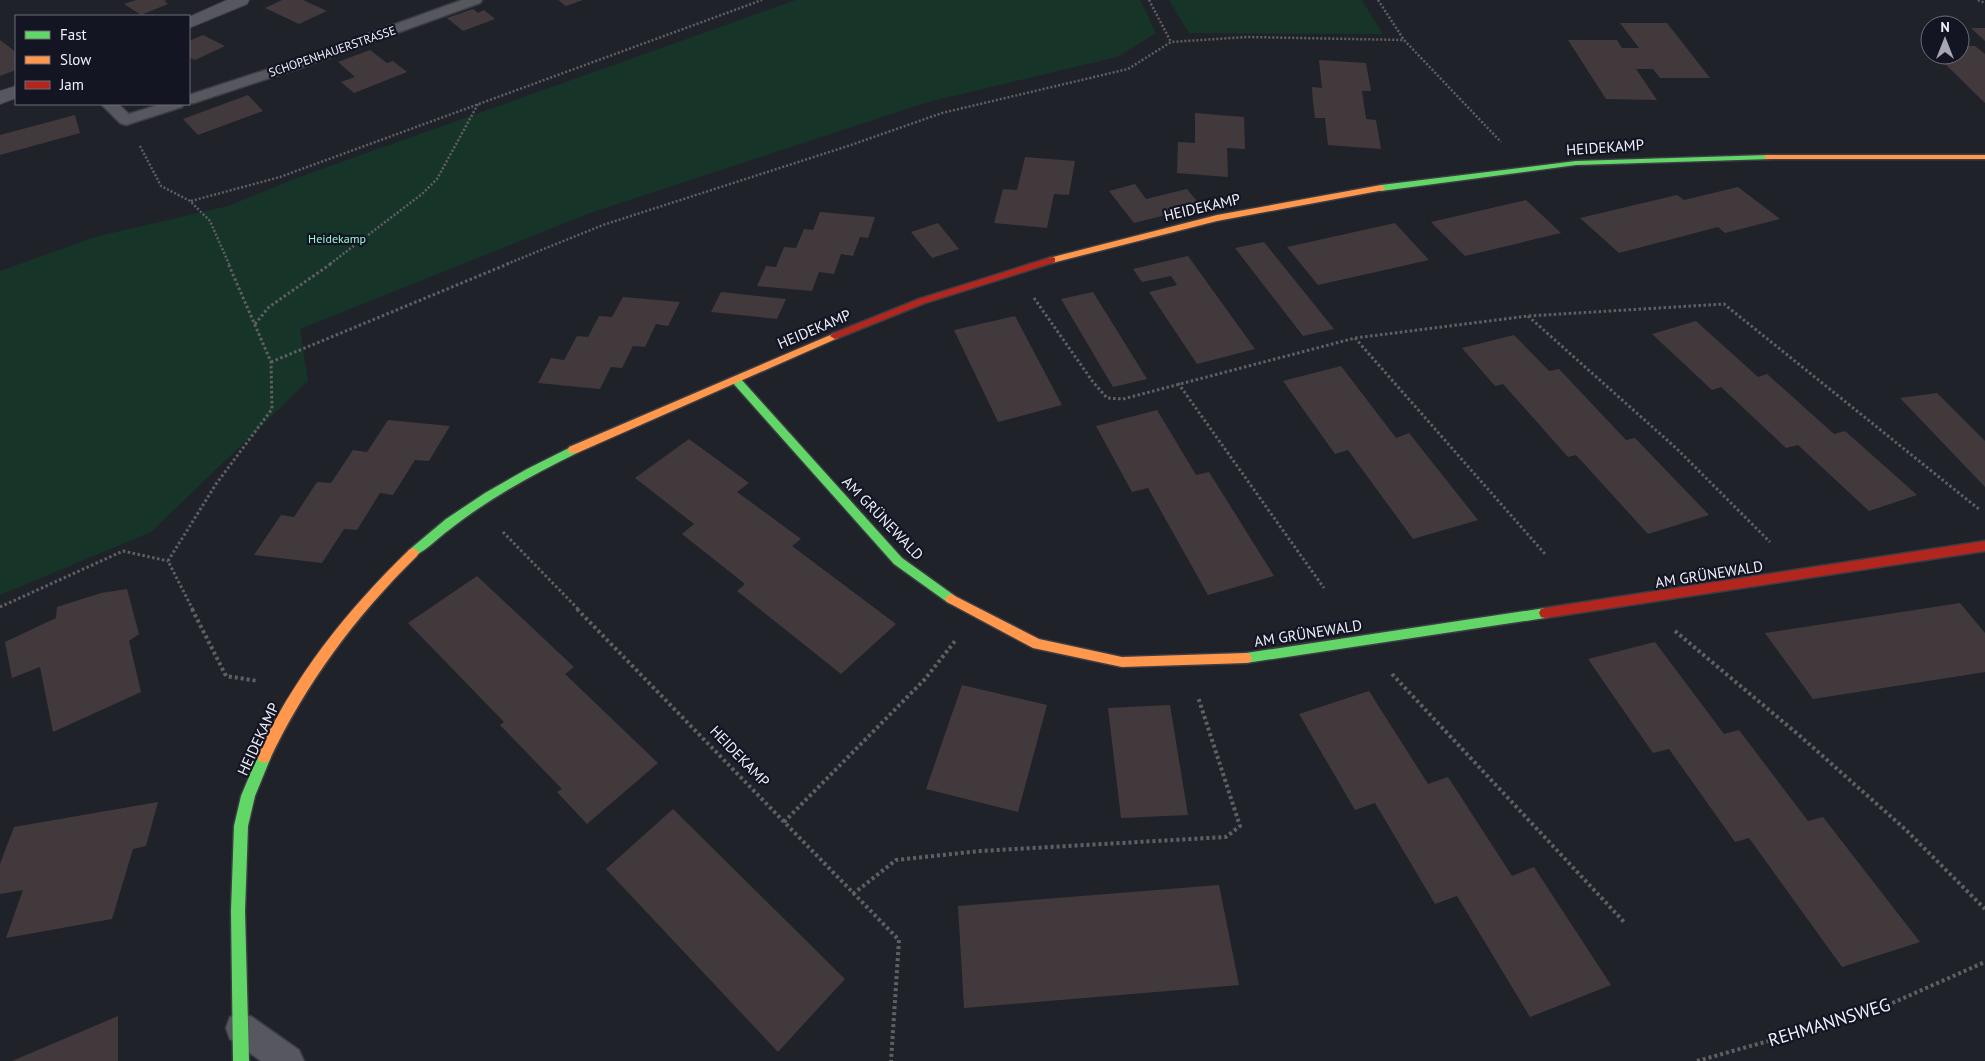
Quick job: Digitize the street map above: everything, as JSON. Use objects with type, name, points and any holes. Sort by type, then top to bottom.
[{"type":"street","points":[[190,23],[241,0]]},
{"type":"street","points":[[0,98],[15,92]]},
{"type":"street","name":"HEIDEKAMP","points":[[241,1061],[237,914],[243,810],[268,747],[298,688],[327,645],[375,590],[445,526],[533,469],[635,422],[736,380],[806,348],[919,302],[1057,258],[1207,220],[1402,184],[1525,168],[1654,159],[1985,157]]},
{"type":"street","name":"AM GRÜNEWALD","points":[[736,380],[898,560],[944,595],[1038,644],[1122,662],[1240,659],[1985,546]]},
{"type":"lane","name":"SCHOPENHAUERSTRASSE","points":[[190,100],[295,65],[475,0]]},
{"type":"lane","points":[[110,105],[126,120],[173,105]]},
{"type":"lane","points":[[241,1028],[288,1061]]},
{"type":"path","points":[[190,202],[280,177],[762,0]]},
{"type":"path","points":[[1150,0],[1171,42]]},
{"type":"path","points":[[1378,0],[1404,40],[1525,168]]},
{"type":"path","points":[[1978,0],[1985,3]]},
{"type":"path","points":[[271,362],[603,225],[851,145],[942,113],[1128,69],[1171,42],[1247,37],[1404,40]]},
{"type":"path","points":[[255,324],[269,307],[358,245],[422,194],[437,179],[462,130],[478,104]]},
{"type":"path","points":[[126,120],[161,186],[190,202],[210,222],[271,362],[272,409],[216,484],[168,561]]},
{"type":"path","points":[[1032,295],[1093,382],[1107,398],[1123,399],[1355,338],[1528,316],[1724,304],[1985,514]]},
{"type":"path","points":[[1528,316],[1676,448],[1774,546]]},
{"type":"path","points":[[1355,338],[1545,554]]},
{"type":"path","points":[[1178,383],[1324,588]]},
{"type":"path","name":"HEIDEKAMP","points":[[477,504],[899,940],[891,1061]]},
{"type":"path","points":[[0,607],[123,550],[168,561],[226,676],[298,688]]},
{"type":"path","points":[[784,822],[925,679],[978,613]]},
{"type":"path","points":[[1674,630],[1800,736],[1905,829],[1985,908]]},
{"type":"path","points":[[1388,670],[1625,923]]},
{"type":"path","points":[[853,894],[896,860],[980,851],[1226,837],[1240,826],[1203,707]]},
{"type":"path","name":"REHMANNSWEG","points":[[1698,1061],[1872,1012],[1985,962]]},
{"type":"green space","name":"Heidekamp","points":[[796,0],[1140,0],[1156,33],[1117,57],[928,102],[590,213],[300,329],[308,381],[151,532],[0,595],[0,271],[95,237],[228,206],[302,176]]},
{"type":"green space","points":[[1169,0],[1362,0],[1383,34],[1189,33]]},
{"type":"building","points":[[136,0],[167,0],[164,1],[168,4],[141,15],[124,4]]},
{"type":"building","points":[[282,0],[303,0],[327,11],[299,24],[265,8]]},
{"type":"building","points":[[558,0],[583,0],[566,6]]},
{"type":"building","points":[[473,9],[478,13],[484,10],[495,19],[463,31],[447,18]]},
{"type":"building","points":[[1620,23],[1667,23],[1710,78],[1660,78],[1653,69],[1636,69],[1657,100],[1606,99],[1568,40],[1617,40],[1622,48],[1639,48]]},
{"type":"building","points":[[1971,28],[1985,28],[1985,41]]},
{"type":"building","points":[[203,35],[225,46],[195,60],[190,58],[190,41]]},
{"type":"building","points":[[0,40],[15,51],[15,70],[0,76]]},
{"type":"building","points":[[1970,46],[1975,46],[1985,54],[1985,103],[1946,65],[1970,65]]},
{"type":"building","points":[[370,50],[387,63],[393,61],[407,72],[354,93],[341,82],[355,77],[338,62]]},
{"type":"building","points":[[1319,60],[1366,63],[1371,91],[1362,91],[1366,119],[1376,120],[1381,149],[1328,145],[1325,118],[1315,118],[1313,102],[1312,87],[1322,88]]},
{"type":"building","points":[[248,95],[263,111],[198,135],[183,119]]},
{"type":"building","points":[[1195,113],[1244,117],[1245,149],[1227,148],[1228,177],[1177,173],[1178,142],[1195,143]]},
{"type":"building","points":[[75,115],[80,133],[0,155],[0,135]]},
{"type":"building","points":[[1025,157],[1075,161],[1069,195],[1054,194],[1047,228],[994,223],[1003,189],[1017,190]]},
{"type":"building","points":[[1135,184],[1146,199],[1187,189],[1201,206],[1134,223],[1109,191]]},
{"type":"building","points":[[1738,187],[1780,219],[1725,233],[1718,227],[1619,253],[1580,218],[1677,195],[1684,200]]},
{"type":"building","points":[[1526,200],[1561,233],[1465,256],[1431,222]]},
{"type":"building","points":[[820,212],[875,217],[868,238],[860,237],[853,256],[841,254],[834,274],[819,272],[812,291],[757,286],[766,266],[776,267],[784,247],[796,248],[804,229],[813,230]]},
{"type":"building","points":[[938,223],[959,249],[932,258],[911,232]]},
{"type":"building","points":[[1395,223],[1429,260],[1318,285],[1287,247]]},
{"type":"building","points":[[1264,242],[1334,329],[1303,336],[1235,248]]},
{"type":"building","points":[[1188,256],[1255,349],[1197,364],[1149,292],[1177,285],[1171,276],[1142,282],[1133,269]]},
{"type":"building","points":[[721,292],[786,299],[777,319],[711,312]]},
{"type":"building","points":[[1093,292],[1147,379],[1113,387],[1061,299]]},
{"type":"building","points":[[623,297],[680,302],[668,326],[656,324],[645,347],[633,346],[622,368],[611,367],[600,389],[538,383],[551,358],[564,360],[577,336],[588,337],[599,316],[612,317]]},
{"type":"building","points":[[1015,316],[1062,405],[998,422],[954,330]]},
{"type":"building","points":[[1696,321],[1758,377],[1767,374],[1834,434],[1845,431],[1917,495],[1869,511],[1798,445],[1786,448],[1721,387],[1712,390],[1652,334]]},
{"type":"building","points":[[1514,335],[1549,371],[1559,369],[1626,440],[1635,438],[1709,515],[1648,534],[1576,455],[1568,457],[1503,384],[1495,386],[1462,348]]},
{"type":"building","points":[[1341,366],[1396,438],[1409,433],[1478,520],[1413,539],[1348,450],[1335,454],[1283,381]]},
{"type":"building","points":[[1937,393],[1985,441],[1985,487],[1900,398]]},
{"type":"building","points":[[1157,410],[1196,475],[1209,472],[1274,576],[1208,595],[1148,488],[1132,492],[1096,426]]},
{"type":"building","points":[[388,420],[450,426],[429,461],[415,460],[393,495],[380,493],[357,530],[344,529],[322,563],[254,555],[281,515],[294,517],[317,482],[331,483],[353,450],[367,452]]},
{"type":"building","points":[[689,439],[749,483],[737,492],[801,539],[792,546],[896,624],[841,674],[737,591],[745,584],[682,534],[694,524],[635,478]]},
{"type":"building","points":[[477,576],[574,667],[565,674],[658,763],[587,824],[557,792],[562,789],[500,725],[504,722],[408,623]]},
{"type":"building","points":[[127,589],[139,634],[129,641],[141,692],[53,732],[40,667],[12,678],[5,642],[56,618],[57,607],[101,593]]},
{"type":"building","points":[[1960,603],[1985,633],[1985,672],[1813,699],[1765,633]]},
{"type":"building","points":[[1655,642],[1724,734],[1739,730],[1808,821],[1823,817],[1920,942],[1842,967],[1749,838],[1735,842],[1669,749],[1653,753],[1588,659]]},
{"type":"building","points":[[962,685],[1047,705],[1018,812],[926,789]]},
{"type":"building","points":[[1369,691],[1428,784],[1448,777],[1512,876],[1534,867],[1611,985],[1530,1017],[1457,896],[1435,904],[1375,803],[1355,810],[1299,714]]},
{"type":"building","points":[[1170,705],[1188,815],[1121,818],[1108,708]]},
{"type":"building","points":[[158,802],[146,846],[133,849],[112,919],[6,938],[23,890],[0,894],[0,864],[14,827]]},
{"type":"building","points":[[673,809],[845,979],[778,1052],[606,869]]},
{"type":"building","points":[[1219,885],[1239,985],[964,1008],[958,906]]},
{"type":"building","points":[[118,1016],[118,1061],[12,1061]]},
{"type":"traffic: fast","points":[[1381,188],[1576,163],[1768,157]]},
{"type":"traffic: fast","points":[[736,380],[898,561],[951,599]]},
{"type":"traffic: fast","points":[[413,553],[431,537],[489,496],[531,471],[573,450]]},
{"type":"traffic: fast","points":[[1246,658],[1545,613]]},
{"type":"traffic: fast","points":[[241,1061],[238,911],[241,826],[248,796],[264,757]]},
{"type":"traffic: slow","points":[[1768,157],[1985,157]]},
{"type":"traffic: slow","points":[[1052,260],[1217,218],[1381,188]]},
{"type":"traffic: slow","points":[[573,450],[835,336]]},
{"type":"traffic: slow","points":[[264,757],[293,700],[328,648],[368,598],[413,553]]},
{"type":"traffic: slow","points":[[951,599],[1037,644],[1122,662],[1246,658]]},
{"type":"traffic: jam","points":[[835,336],[922,301],[1052,260]]},
{"type":"traffic: jam","points":[[1545,613],[1985,546]]}]
